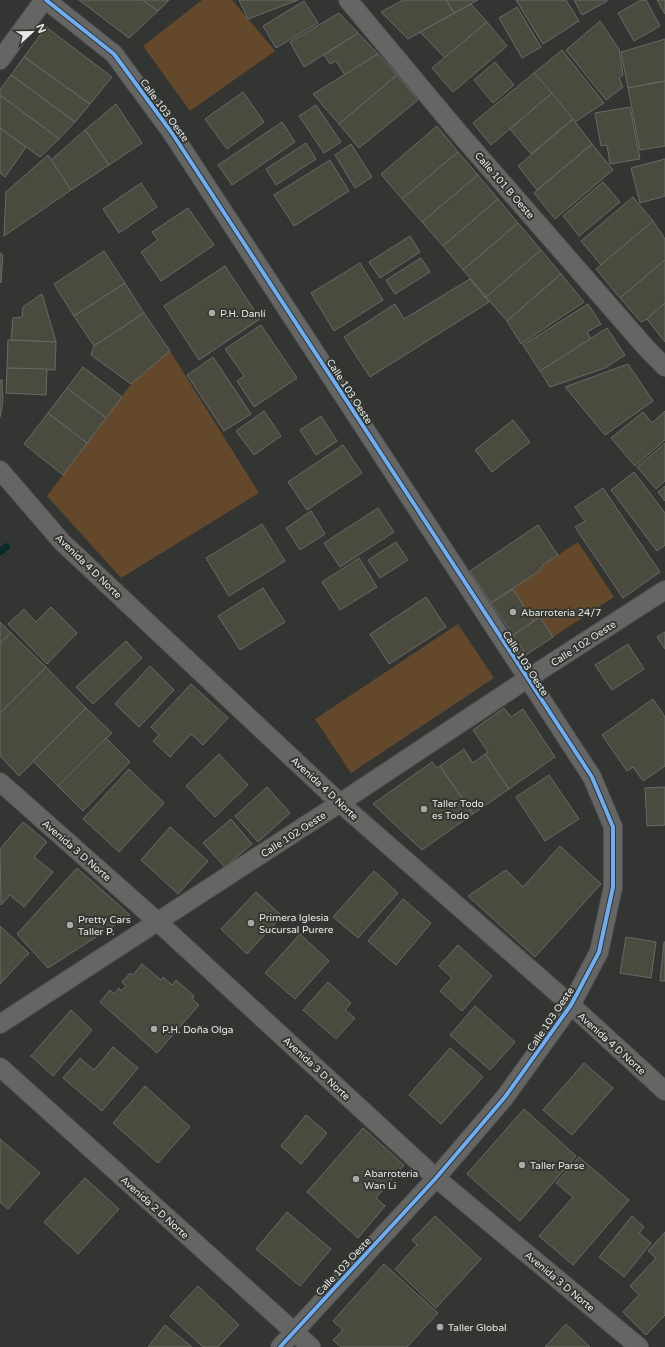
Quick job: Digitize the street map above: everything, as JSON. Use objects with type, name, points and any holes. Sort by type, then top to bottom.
[{"type":"street","points":[[0,60],[45,0]]},
{"type":"street","name":"Calle 103 Oeste","points":[[45,0],[114,54],[172,133],[592,777],[613,827],[614,887],[599,952],[571,1005],[505,1097],[436,1178],[280,1347]]},
{"type":"street","name":"Calle 101 B Oeste","points":[[348,0],[459,133],[643,344],[665,367]]},
{"type":"street","name":"Avenida 4 D Norte","points":[[0,470],[62,542],[340,803],[571,1005],[665,1091]]},
{"type":"street","name":"Calle 102 Oeste","points":[[0,1024],[665,590]]},
{"type":"street","name":"Avenida 3 D Norte","points":[[0,782],[158,922],[436,1178],[639,1347]]},
{"type":"street","name":"Avenida 2 D Norte","points":[[0,1067],[311,1347]]},
{"type":"shaded area","points":[[202,0],[232,0],[275,51],[190,111],[143,46]]},
{"type":"shaded area","points":[[170,351],[259,493],[121,578],[47,496],[131,384]]},
{"type":"shaded area","points":[[578,542],[614,597],[553,637],[540,618],[534,622],[513,589],[539,571],[543,565]]},
{"type":"shaded area","points":[[458,624],[494,678],[351,773],[315,719]]},
{"type":"building","points":[[79,0],[143,0],[158,11],[129,38]]},
{"type":"building","points":[[143,0],[169,0],[158,11]]},
{"type":"building","points":[[239,0],[298,0],[248,19]]},
{"type":"building","points":[[403,0],[446,0],[454,13],[408,39],[381,12]]},
{"type":"building","points":[[446,0],[478,0],[454,13]]},
{"type":"building","points":[[516,0],[566,0],[579,21],[543,44]]},
{"type":"building","points":[[574,0],[607,0],[607,1],[582,15]]},
{"type":"building","points":[[641,0],[646,0],[660,26],[634,41],[618,13]]},
{"type":"building","points":[[657,0],[665,0],[665,14]]},
{"type":"building","points":[[304,1],[318,23],[276,48],[263,26]]},
{"type":"building","points":[[471,4],[487,22],[445,58],[420,32]]},
{"type":"building","points":[[517,7],[541,47],[522,58],[499,18]]},
{"type":"building","points":[[339,13],[358,33],[304,67],[290,42]]},
{"type":"building","points":[[600,21],[619,49],[623,75],[619,78],[623,87],[606,100],[566,50]]},
{"type":"building","points":[[487,22],[507,46],[453,92],[432,68]]},
{"type":"building","points":[[46,27],[112,77],[90,104],[24,57]]},
{"type":"building","points":[[358,33],[378,54],[345,75],[336,61],[330,64],[324,55]]},
{"type":"building","points":[[665,39],[665,81],[628,88],[621,52]]},
{"type":"building","points":[[562,50],[604,103],[575,122],[534,73]]},
{"type":"building","points":[[378,54],[397,75],[339,124],[313,94]]},
{"type":"building","points":[[24,57],[90,104],[75,122],[11,75]]},
{"type":"building","points":[[495,62],[514,85],[493,103],[474,80]]},
{"type":"building","points":[[534,73],[552,93],[491,145],[473,123]]},
{"type":"building","points":[[11,75],[75,122],[59,139],[0,95],[0,90]]},
{"type":"building","points":[[397,75],[418,100],[359,148],[339,124]]},
{"type":"building","points":[[665,81],[665,146],[640,150],[628,88]]},
{"type":"building","points":[[243,92],[264,122],[227,149],[205,119]]},
{"type":"building","points":[[552,93],[573,119],[531,154],[510,129]]},
{"type":"building","points":[[0,95],[59,139],[40,157],[0,128]]},
{"type":"building","points":[[116,104],[142,143],[109,165],[85,130]]},
{"type":"building","points":[[316,105],[341,142],[324,153],[299,116]]},
{"type":"building","points":[[630,107],[640,159],[610,164],[607,145],[601,146],[595,113]]},
{"type":"building","points":[[573,119],[592,144],[537,190],[518,166]]},
{"type":"building","points":[[282,122],[295,142],[232,185],[218,165]]},
{"type":"building","points":[[437,126],[458,152],[402,199],[381,174]]},
{"type":"building","points":[[0,128],[26,147],[5,177],[0,173]]},
{"type":"building","points":[[85,130],[109,165],[71,190],[51,160]]},
{"type":"building","points":[[306,143],[316,159],[276,185],[266,169]]},
{"type":"building","points":[[351,144],[372,177],[355,188],[335,155]]},
{"type":"building","points":[[592,144],[613,170],[555,219],[534,193]]},
{"type":"building","points":[[458,152],[478,175],[422,222],[402,199]]},
{"type":"building","points":[[48,155],[71,190],[4,236],[6,192]]},
{"type":"building","points":[[665,159],[665,196],[640,203],[631,168]]},
{"type":"building","points":[[330,160],[349,191],[294,226],[274,195]]},
{"type":"building","points":[[478,175],[498,199],[443,246],[422,222]]},
{"type":"building","points":[[603,182],[620,202],[579,236],[563,216]]},
{"type":"building","points":[[141,183],[157,207],[119,233],[103,209]]},
{"type":"building","points":[[633,197],[653,221],[601,265],[581,241]]},
{"type":"building","points":[[498,199],[518,223],[463,270],[443,246]]},
{"type":"building","points":[[188,208],[214,245],[161,281],[141,252],[158,240],[152,232]]},
{"type":"building","points":[[653,221],[665,239],[665,260],[620,298],[596,269]]},
{"type":"building","points":[[518,223],[541,250],[486,297],[463,270]]},
{"type":"building","points":[[410,236],[420,252],[380,278],[369,262]]},
{"type":"building","points":[[541,250],[561,274],[507,321],[486,297]]},
{"type":"building","points":[[104,251],[125,283],[74,316],[54,284]]},
{"type":"building","points":[[0,253],[3,255],[1,283],[0,282]]},
{"type":"building","points":[[421,258],[430,272],[395,294],[386,280]]},
{"type":"building","points":[[665,260],[665,303],[647,319],[641,322],[620,298]]},
{"type":"building","points":[[360,263],[383,300],[334,331],[311,293]]},
{"type":"building","name":"P.H. Danlí","points":[[225,266],[260,319],[199,360],[164,306]]},
{"type":"building","points":[[561,274],[584,302],[521,344],[507,321]]},
{"type":"building","points":[[470,279],[489,302],[370,377],[344,337],[395,304],[404,319]]},
{"type":"building","points":[[125,283],[144,313],[94,346],[74,316]]},
{"type":"building","points":[[42,294],[56,342],[11,340],[13,318],[22,317],[23,307]]},
{"type":"building","points":[[665,303],[665,342],[647,319]]},
{"type":"building","points":[[588,304],[601,324],[587,332],[591,339],[540,371],[523,345]]},
{"type":"building","points":[[144,313],[170,351],[131,384],[91,355],[94,346]]},
{"type":"building","points":[[261,325],[297,378],[254,407],[237,381],[244,376],[225,349]]},
{"type":"building","points":[[607,328],[625,355],[605,368],[550,387],[540,371]]},
{"type":"building","points":[[8,340],[56,342],[55,370],[7,368]]},
{"type":"building","points":[[213,357],[251,414],[224,431],[187,375]]},
{"type":"building","points":[[628,364],[653,401],[605,435],[565,387]]},
{"type":"building","points":[[83,367],[122,397],[106,418],[67,388]]},
{"type":"building","points":[[7,368],[47,369],[46,395],[6,393]]},
{"type":"building","points":[[2,379],[3,402],[0,417],[0,381]]},
{"type":"building","points":[[67,388],[106,418],[87,443],[48,413]]},
{"type":"building","points":[[264,411],[281,436],[254,455],[236,431]]},
{"type":"building","points":[[665,411],[665,440],[635,466],[611,438],[643,412],[652,423]]},
{"type":"building","points":[[48,413],[87,443],[63,475],[24,444]]},
{"type":"building","points":[[321,416],[337,441],[316,455],[300,430]]},
{"type":"building","points":[[513,420],[530,442],[492,472],[475,450]]},
{"type":"building","points":[[665,443],[665,481],[656,489],[637,467]]},
{"type":"building","points":[[343,445],[362,473],[307,510],[288,482]]},
{"type":"building","points":[[634,472],[665,513],[665,545],[657,551],[611,490]]},
{"type":"building","points":[[665,486],[665,501],[658,492]]},
{"type":"building","points":[[603,488],[660,572],[623,598],[575,527],[585,521],[575,507]]},
{"type":"building","points":[[378,508],[394,532],[340,567],[324,543]]},
{"type":"building","points":[[311,511],[325,534],[300,550],[286,528]]},
{"type":"building","points":[[262,524],[285,561],[229,596],[206,558]]},
{"type":"building","points":[[538,525],[558,555],[543,565],[539,571],[491,603],[470,571]]},
{"type":"building","points":[[396,542],[408,560],[380,578],[368,560]]},
{"type":"building","points":[[359,558],[377,587],[340,610],[322,582]]},
{"type":"building","points":[[263,588],[285,622],[240,650],[218,616]]},
{"type":"building","name":"Abarroteria 24/7","points":[[513,589],[534,622],[513,635],[491,603]]},
{"type":"building","points":[[426,597],[446,627],[389,664],[370,634]]},
{"type":"building","points":[[51,607],[77,633],[47,664],[8,624],[24,609],[36,622]]},
{"type":"building","points":[[540,617],[553,637],[526,655],[513,635]]},
{"type":"building","points":[[0,622],[11,633],[0,643]]},
{"type":"building","points":[[665,632],[665,649],[657,637]]},
{"type":"building","points":[[11,633],[46,667],[0,713],[0,643]]},
{"type":"building","points":[[126,641],[142,658],[93,704],[76,687]]},
{"type":"building","points":[[628,644],[644,669],[612,690],[595,665]]},
{"type":"building","points":[[150,666],[174,690],[139,727],[115,704]]},
{"type":"building","points":[[46,667],[86,708],[19,776],[0,756],[0,713]]},
{"type":"building","points":[[191,684],[228,718],[203,745],[191,734],[170,757],[153,741],[159,735],[151,727]]},
{"type":"building","points":[[653,699],[665,717],[665,766],[643,781],[633,767],[627,771],[602,735]]},
{"type":"building","points":[[86,708],[112,733],[58,786],[33,761]]},
{"type":"building","points":[[504,708],[511,717],[523,709],[555,757],[509,789],[485,754],[488,752],[473,730]]},
{"type":"building","points":[[106,738],[130,762],[83,811],[58,786]]},
{"type":"building","points":[[464,749],[473,763],[485,754],[509,789],[473,814],[440,766]]},
{"type":"building","points":[[219,754],[248,785],[215,817],[186,786]]},
{"type":"building","name":"Taller Todo es Todo","points":[[432,762],[437,768],[440,766],[473,814],[422,850],[373,804]]},
{"type":"building","points":[[129,769],[164,803],[119,852],[83,819]]},
{"type":"building","points":[[549,775],[579,819],[545,841],[516,797]]},
{"type":"building","points":[[267,787],[290,813],[258,842],[235,816]]},
{"type":"building","points":[[665,787],[665,825],[647,826],[645,788]]},
{"type":"building","points":[[231,819],[252,844],[225,867],[203,843]]},
{"type":"building","points":[[23,822],[47,842],[34,857],[53,872],[24,907],[10,895],[1,905],[0,849]]},
{"type":"building","points":[[170,827],[208,861],[178,894],[141,860]]},
{"type":"building","points":[[560,846],[601,884],[535,957],[468,896],[506,870],[523,887]]},
{"type":"building","name":"Pretty Cars Taller P.","points":[[77,868],[130,915],[48,968],[17,934]]},
{"type":"building","points":[[374,871],[398,893],[358,938],[333,917]]},
{"type":"building","name":"Primera Iglesia Sucursal Purere","points":[[256,892],[282,916],[247,954],[221,929]]},
{"type":"building","points":[[403,899],[431,923],[396,965],[368,941]]},
{"type":"building","points":[[0,926],[29,953],[0,984]]},
{"type":"building","points":[[300,934],[329,961],[295,999],[265,973]]},
{"type":"building","points":[[626,937],[656,942],[651,978],[620,973]]},
{"type":"building","points":[[664,942],[665,981],[660,981]]},
{"type":"building","points":[[458,945],[492,976],[462,1011],[440,991],[452,978],[439,966]]},
{"type":"building","name":"P.H. Doña Olga","points":[[142,964],[161,980],[163,977],[172,985],[176,980],[194,996],[192,999],[199,1005],[157,1053],[100,1002],[110,990],[114,994],[119,988],[121,991],[126,986],[122,982],[130,973],[133,975]]},
{"type":"building","points":[[328,982],[351,1003],[345,1010],[355,1018],[336,1039],[303,1010]]},
{"type":"building","points":[[475,1006],[515,1042],[490,1070],[450,1035]]},
{"type":"building","points":[[71,1010],[92,1030],[53,1076],[31,1056]]},
{"type":"building","points":[[113,1047],[138,1068],[102,1111],[63,1078],[80,1058],[94,1070]]},
{"type":"building","points":[[450,1048],[483,1077],[441,1124],[409,1095]]},
{"type":"building","points":[[584,1063],[613,1088],[572,1135],[543,1110]]},
{"type":"building","points":[[145,1086],[190,1127],[158,1163],[113,1123]]},
{"type":"building","name":"Taller Parse","points":[[524,1109],[576,1156],[520,1221],[467,1174]]},
{"type":"building","points":[[306,1115],[327,1133],[301,1164],[281,1146]]},
{"type":"building","name":"Abarroteria Wan Li","points":[[363,1128],[404,1165],[376,1198],[385,1206],[358,1238],[307,1192]]},
{"type":"building","points":[[0,1139],[40,1173],[8,1209],[0,1202]]},
{"type":"building","points":[[579,1157],[629,1200],[573,1265],[539,1236],[573,1197],[556,1183]]},
{"type":"building","points":[[85,1178],[119,1209],[78,1254],[44,1222]]},
{"type":"building","points":[[287,1212],[331,1249],[300,1286],[256,1249]]},
{"type":"building","points":[[435,1216],[481,1259],[436,1308],[395,1269],[417,1245],[412,1240]]},
{"type":"building","points":[[632,1216],[644,1227],[639,1233],[651,1243],[624,1277],[599,1257]]},
{"type":"building","points":[[665,1232],[665,1315],[646,1335],[623,1312],[639,1295],[630,1286],[656,1258],[648,1251]]},
{"type":"building","points":[[384,1264],[438,1313],[407,1347],[341,1347],[333,1340],[343,1330],[333,1321]]},
{"type":"building","points":[[198,1286],[239,1325],[218,1347],[203,1347],[170,1316]]},
{"type":"building","points":[[566,1324],[590,1347],[545,1347]]},
{"type":"building","points":[[165,1325],[192,1347],[148,1347]]},
{"type":"waterway","points":[[0,552],[6,547]]},
{"type":"cycle path","points":[[46,0],[114,54],[172,133],[592,777],[613,827],[613,887],[599,952],[571,1005],[505,1097],[436,1178],[280,1347]]},
{"type":"place","name":"P.H. Danlí","points":[[212,313]]},
{"type":"place","name":"Abarroteria 24/7","points":[[513,612]]},
{"type":"place","name":"Taller Todo es Todo","points":[[424,809]]},
{"type":"place","name":"Primera Iglesia Sucursal Purere","points":[[251,923]]},
{"type":"place","name":"Pretty Cars Taller P.","points":[[70,925]]},
{"type":"place","name":"P.H. Doña Olga","points":[[154,1029]]},
{"type":"place","name":"Taller Parse","points":[[522,1165]]},
{"type":"place","name":"Abarroteria Wan Li","points":[[356,1179]]},
{"type":"place","name":"Taller Global","points":[[440,1327]]}]
